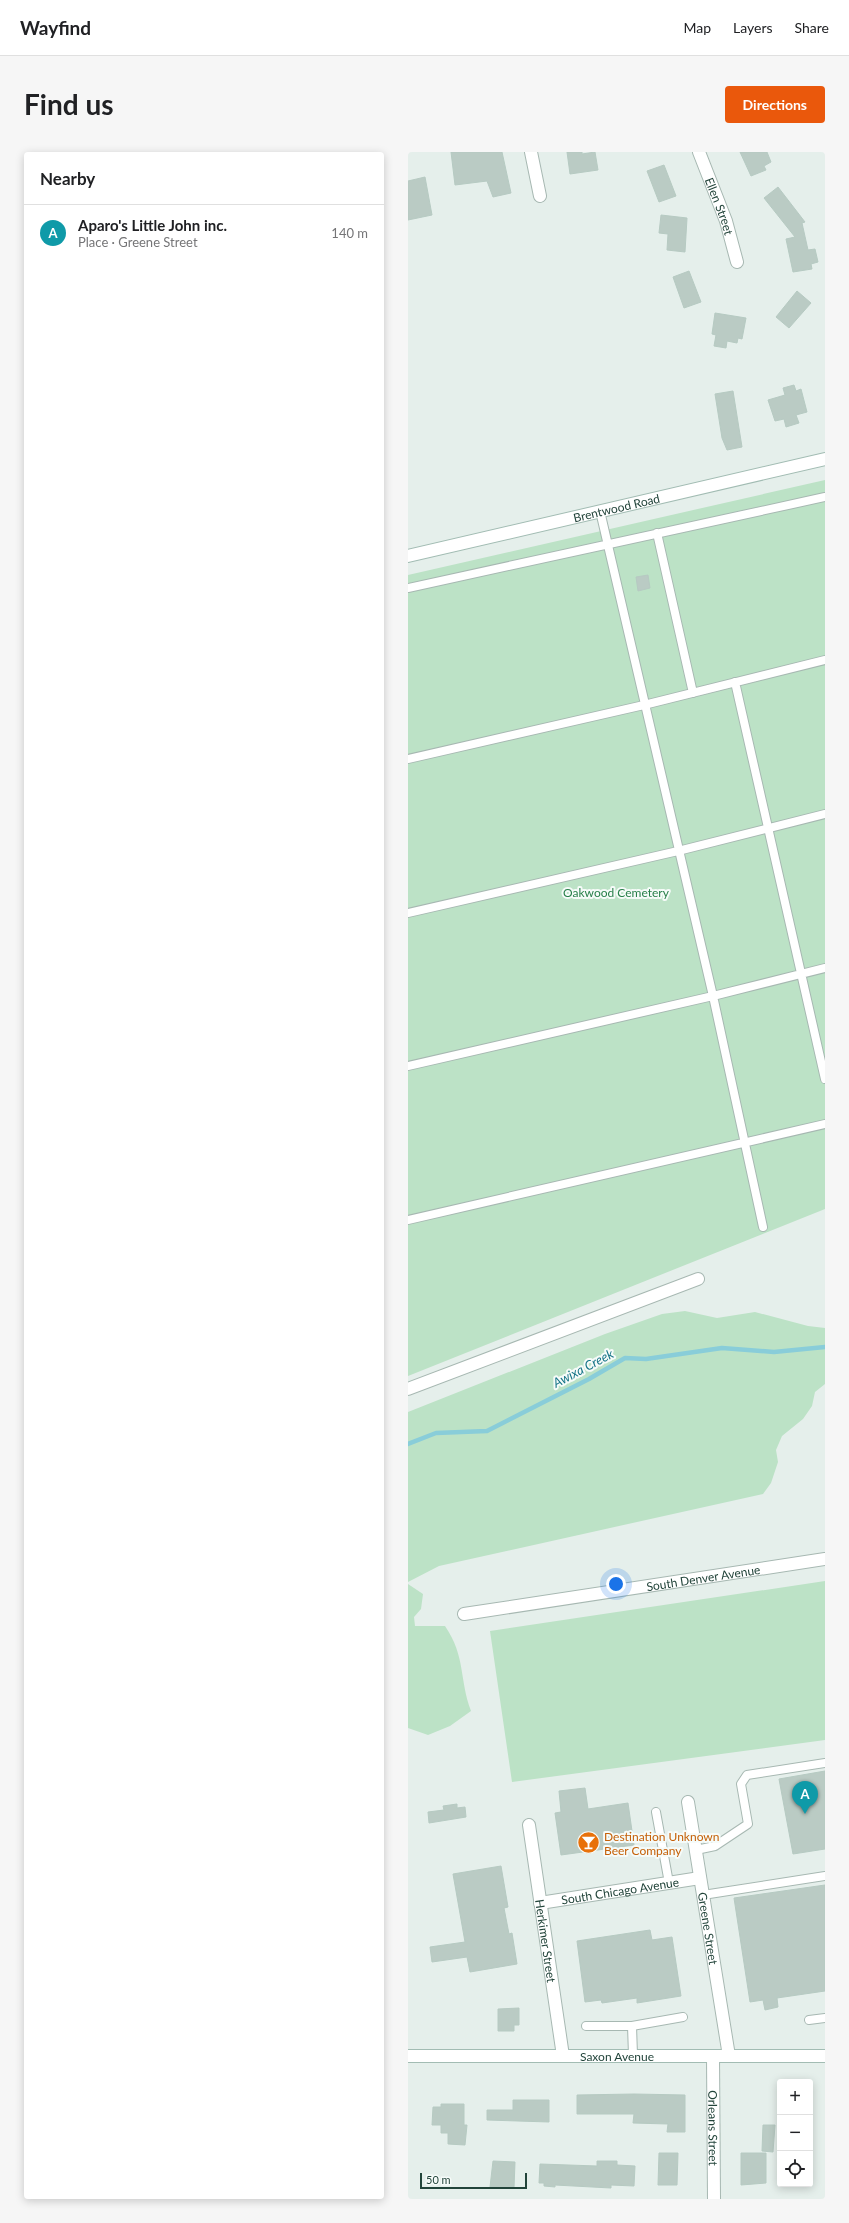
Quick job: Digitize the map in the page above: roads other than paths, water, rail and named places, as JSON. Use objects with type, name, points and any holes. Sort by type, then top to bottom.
[{"type":"street","points":[[531,152],[540,196]]},
{"type":"street","name":"Ellen Street","points":[[699,152],[726,221],[737,262]]},
{"type":"street","name":"Brentwood Road","points":[[408,556],[825,459]]},
{"type":"street","points":[[408,1389],[698,1279]]},
{"type":"street","name":"South Denver Avenue","points":[[464,1614],[825,1559]]},
{"type":"street","name":"Greene Street","points":[[688,1802],[729,2056]]},
{"type":"street","name":"Herkimer Street","points":[[529,1825],[564,2056]]},
{"type":"street","name":"South Chicago Avenue","points":[[540,1903],[700,1878]]},
{"type":"street","name":"Saxon Avenue","points":[[408,2056],[825,2056]]},
{"type":"street","name":"Orleans Street","points":[[713,2056],[714,2199]]},
{"type":"lane","points":[[408,588],[825,497]]},
{"type":"lane","points":[[600,511],[713,996],[763,1228]]},
{"type":"lane","points":[[657,533],[693,693]]},
{"type":"lane","points":[[408,759],[644,705],[825,660]]},
{"type":"lane","points":[[735,682],[825,1079]]},
{"type":"lane","points":[[408,913],[678,851],[825,814]]},
{"type":"lane","points":[[408,1066],[713,996],[825,968]]},
{"type":"lane","points":[[408,1220],[825,1124]]},
{"type":"lane","points":[[696,1850],[716,1846],[748,1824],[742,1784],[746,1775],[825,1763]]},
{"type":"lane","points":[[656,1812],[668,1883]]},
{"type":"lane","points":[[703,1896],[825,1876]]},
{"type":"lane","points":[[586,2026],[632,2026],[683,2017]]},
{"type":"lane","points":[[809,2020],[825,2018]]},
{"type":"lane","points":[[632,2026],[633,2055]]},
{"type":"waterway","name":"Awixa Creek","points":[[408,1444],[436,1433],[487,1431],[589,1379],[625,1358],[646,1359],[722,1348],[774,1352],[825,1347]]},
{"type":"place","name":"Aparo's Little John inc.","points":[[805,1814]]},
{"type":"place","name":"Destination Unknown Beer Company","points":[[589,1843]]},
{"type":"park label","name":"Oakwood Cemetery","points":[[616,892]]}]
